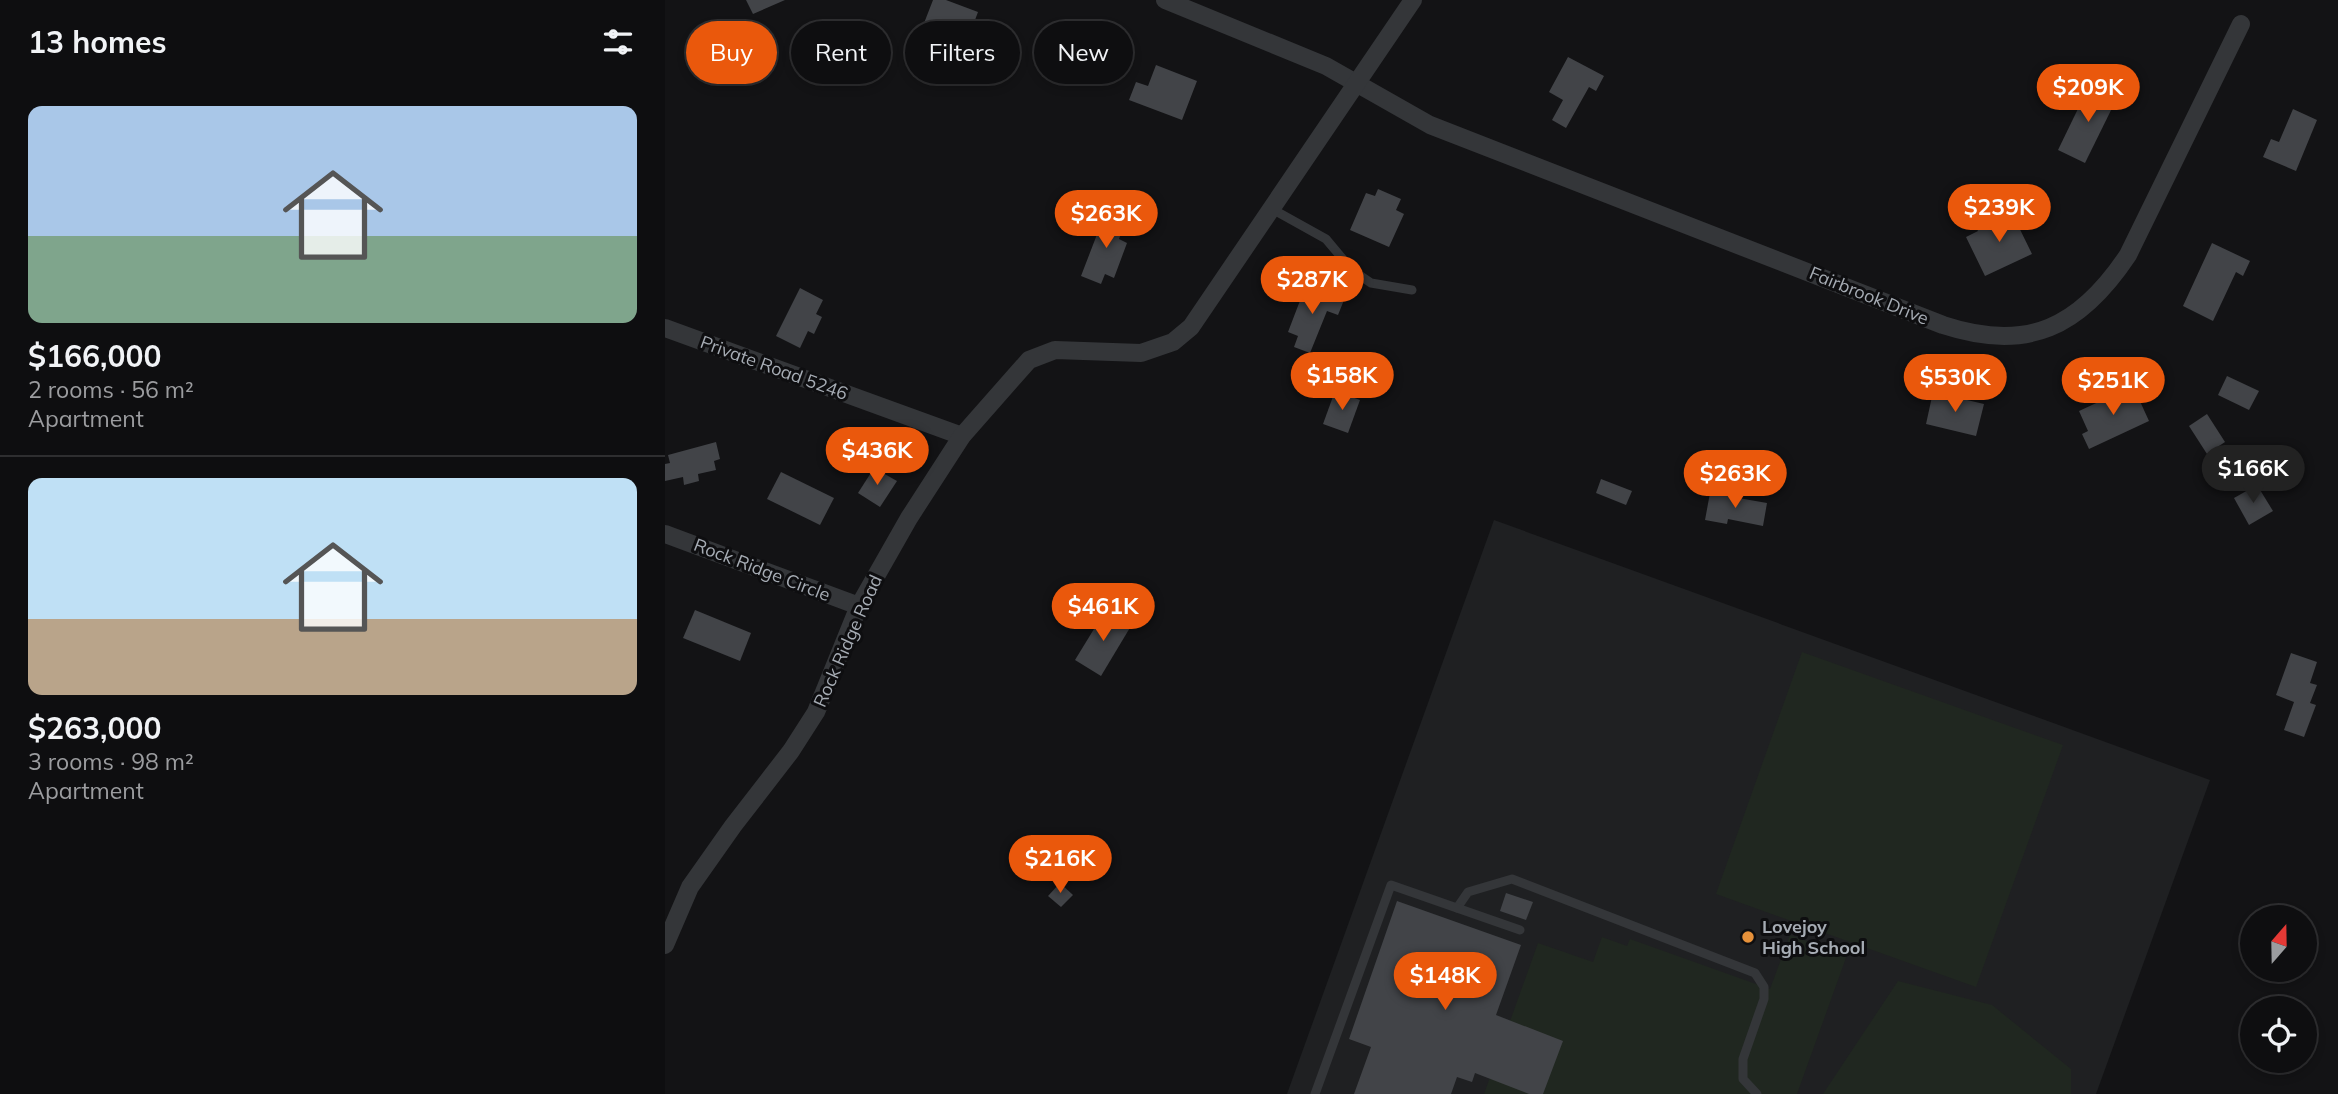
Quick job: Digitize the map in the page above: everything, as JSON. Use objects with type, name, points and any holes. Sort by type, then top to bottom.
[{"type":"street","name":"Fairbrook Drive","points":[[1165,0],[1285,48],[1357,83],[1430,125],[1943,325],[1967,333],[2006,338],[2041,332],[2066,321],[2085,308],[2111,281],[2128,254],[2241,24]]},
{"type":"street","name":"Rock Ridge Road","points":[[665,945],[690,887],[791,751],[816,712],[859,606],[909,518],[962,436],[1029,360],[1055,350],[1141,353],[1173,342],[1191,327],[1413,0]]},
{"type":"street","name":"Private Road 5246","points":[[665,328],[962,436]]},
{"type":"street","name":"Rock Ridge Circle","points":[[665,534],[859,606]]},
{"type":"lane","points":[[1272,209],[1326,239],[1352,270],[1371,283],[1412,290]]},
{"type":"lane","points":[[1457,908],[1468,892],[1513,879],[1755,973],[1764,987],[1764,999],[1743,1059],[1743,1079],[1757,1094]]},
{"type":"lane","points":[[1315,1094],[1391,885],[1520,930]]},
{"type":"shaded area","name":"Lovejoy High School","points":[[1494,520],[2210,780],[2096,1094],[1287,1094]]},
{"type":"shaded area","points":[[1802,652],[2063,745],[1976,987],[1716,894]]},
{"type":"shaded area","points":[[1790,935],[1847,955],[1797,1094],[1484,1094],[1538,943],[1593,962],[1602,937],[1627,946],[1630,939],[1770,989]]},
{"type":"shaded area","points":[[1898,981],[1992,1005],[2071,1069],[2071,1094],[1823,1094]]},
{"type":"building","points":[[746,0],[785,0],[753,14]]},
{"type":"building","points":[[933,0],[946,0],[978,12],[975,21],[925,21]]},
{"type":"building","points":[[1568,57],[1604,76],[1596,91],[1589,87],[1566,128],[1552,120],[1563,100],[1549,92]]},
{"type":"building","points":[[1156,65],[1197,81],[1182,120],[1129,100],[1136,82],[1148,86]]},
{"type":"building","points":[[2090,84],[2117,98],[2085,163],[2058,150]]},
{"type":"building","points":[[2293,109],[2317,120],[2296,171],[2263,157],[2271,139],[2279,142]]},
{"type":"building","points":[[1378,189],[1401,199],[1396,210],[1404,214],[1389,247],[1350,230],[1366,193],[1375,196]]},
{"type":"building","points":[[1106,211],[1126,219],[1119,239],[1127,243],[1114,278],[1105,274],[1101,284],[1081,276]]},
{"type":"building","points":[[2011,211],[2032,254],[1985,276],[1966,237],[1978,231],[1976,227]]},
{"type":"building","points":[[2212,243],[2250,261],[2243,276],[2236,272],[2213,321],[2183,306]]},
{"type":"building","points":[[1306,285],[1344,300],[1338,315],[1327,311],[1310,353],[1294,347],[1298,336],[1288,332]]},
{"type":"building","points":[[800,288],[823,300],[816,314],[822,317],[814,334],[808,331],[800,348],[776,336]]},
{"type":"building","points":[[2227,376],[2259,391],[2249,410],[2218,395]]},
{"type":"building","points":[[2133,386],[2149,421],[2089,449],[2082,434],[2088,431],[2079,411]]},
{"type":"building","points":[[1335,391],[1360,400],[1348,433],[1323,424]]},
{"type":"building","points":[[1933,392],[1984,404],[1976,436],[1926,424]]},
{"type":"building","points":[[2207,414],[2225,442],[2207,454],[2189,426]]},
{"type":"building","points":[[716,442],[720,459],[714,461],[716,470],[698,474],[699,481],[684,485],[683,477],[665,481],[665,464],[670,463],[668,455]]},
{"type":"building","points":[[874,468],[897,481],[880,507],[858,493]]},
{"type":"building","points":[[781,472],[834,498],[820,525],[767,499]]},
{"type":"building","points":[[1601,479],[1632,491],[1626,505],[1596,493]]},
{"type":"building","points":[[2257,485],[2273,511],[2249,525],[2234,498]]},
{"type":"building","points":[[1710,493],[1767,503],[1763,526],[1728,519],[1727,524],[1705,520]]},
{"type":"building","points":[[695,610],[751,633],[740,661],[683,638]]},
{"type":"building","points":[[1105,611],[1131,626],[1101,676],[1075,660]]},
{"type":"building","points":[[2291,653],[2317,662],[2310,683],[2317,685],[2310,703],[2316,705],[2304,737],[2284,730],[2294,702],[2276,695]]},
{"type":"building","points":[[1060,883],[1073,895],[1061,907],[1048,896]]},
{"type":"building","points":[[1506,893],[1533,902],[1526,920],[1500,911]]},
{"type":"building","points":[[1397,901],[1521,945],[1496,1015],[1563,1041],[1543,1094],[1529,1094],[1475,1073],[1472,1082],[1457,1077],[1451,1094],[1354,1094],[1371,1047],[1349,1039]]},
{"type":"place","name":"Lovejoy High School","points":[[1748,937]]}]
